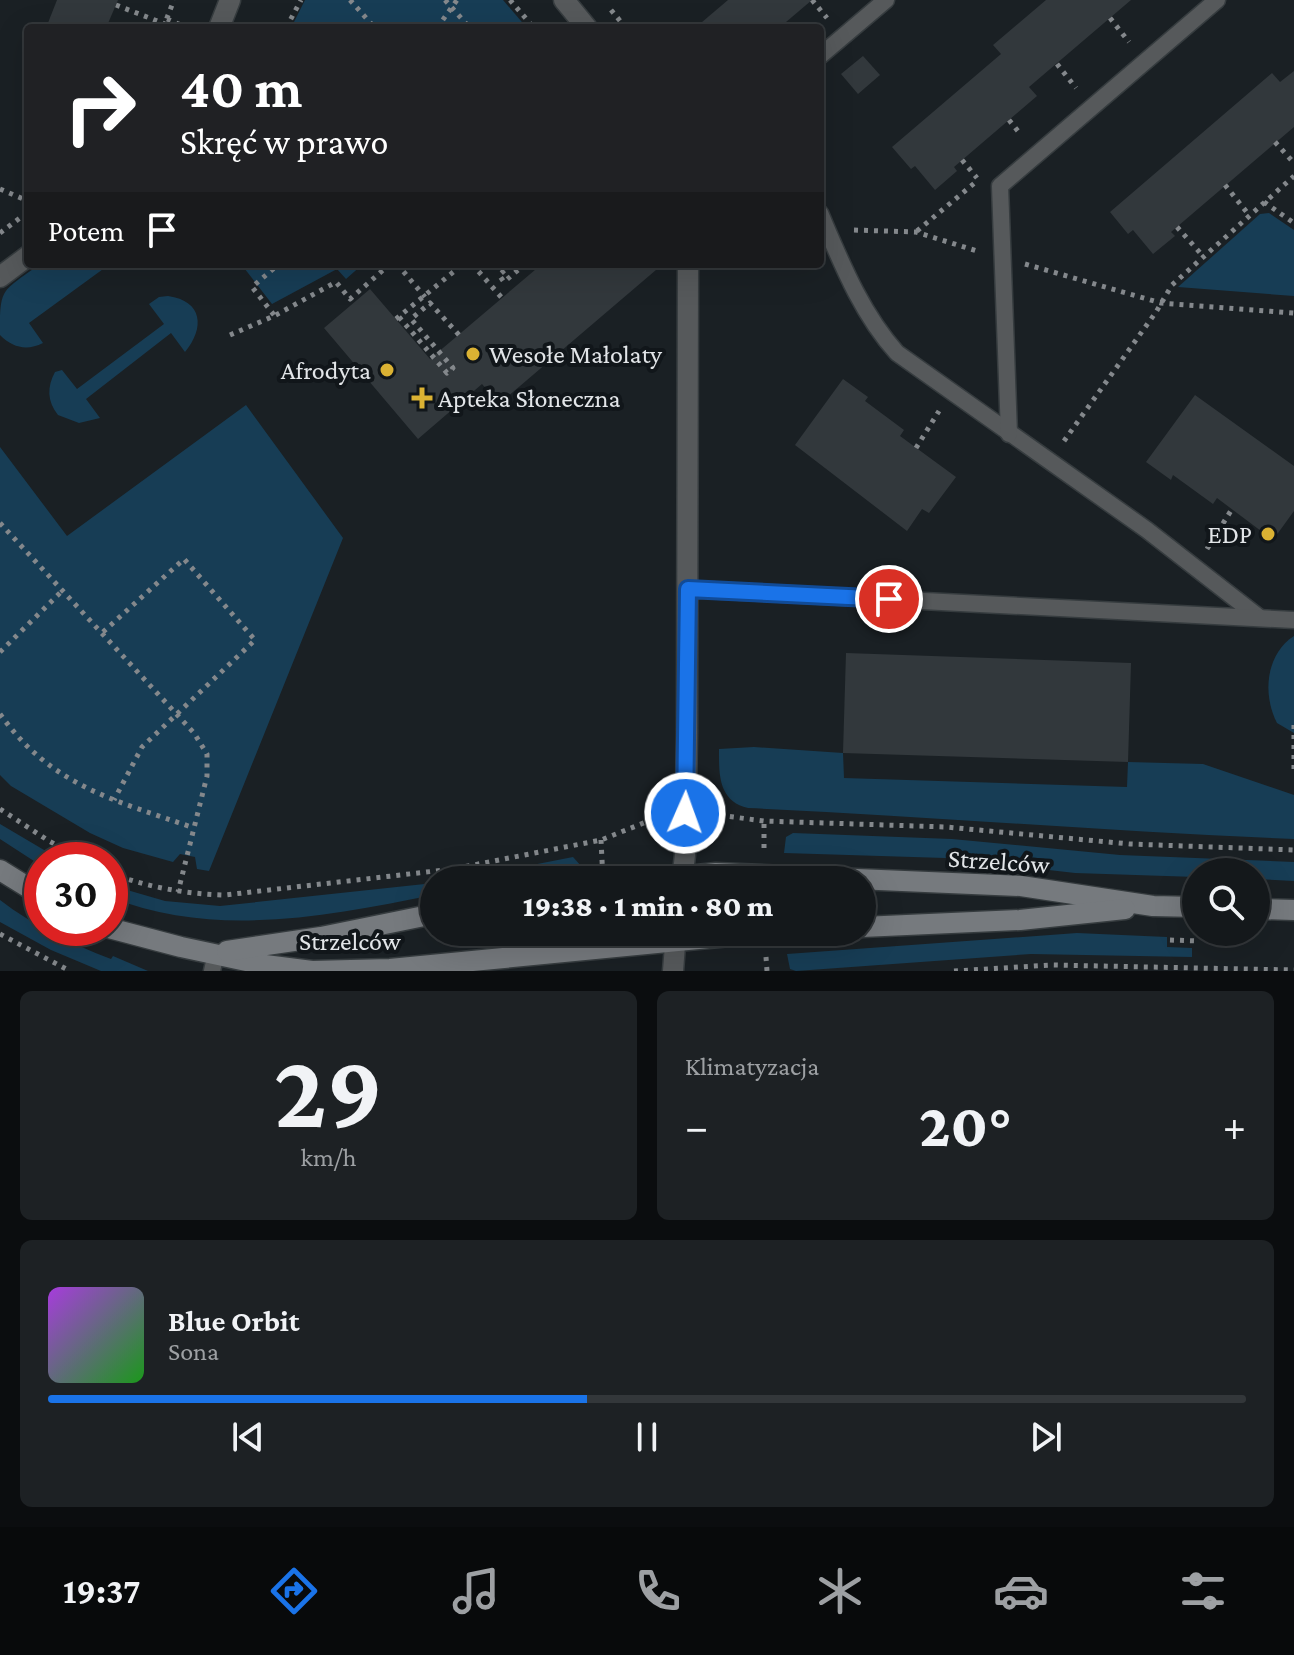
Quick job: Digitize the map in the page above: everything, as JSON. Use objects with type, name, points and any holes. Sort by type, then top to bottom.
[{"type":"street","points":[[221,24],[230,0]]},
{"type":"street","points":[[564,0],[584,24]]},
{"type":"street","points":[[0,277],[24,259]]},
{"type":"street","points":[[682,866],[688,589],[688,268]]},
{"type":"street","points":[[0,870],[24,885]]},
{"type":"street","name":"Strzelców","points":[[876,879],[1021,886],[1153,906],[1182,907]]},
{"type":"street","name":"Strzelców","points":[[876,926],[1020,920],[1153,906]]},
{"type":"street","points":[[1270,909],[1294,910]]},
{"type":"street","name":"Strzelców","points":[[214,962],[420,917]]},
{"type":"street","name":"Strzelców","points":[[128,934],[214,962],[312,971],[358,970],[589,946]]},
{"type":"street","points":[[673,971],[675,946]]},
{"type":"lane","points":[[824,53],[886,0]]},
{"type":"lane","points":[[1009,434],[1000,186],[1217,0]]},
{"type":"lane","points":[[824,223],[878,332],[897,353],[1196,567],[1260,618]]},
{"type":"lane","points":[[688,589],[1294,620]]},
{"type":"path","points":[[116,5],[165,24],[174,0]]},
{"type":"path","points":[[288,24],[301,0]]},
{"type":"path","points":[[350,0],[371,24]]},
{"type":"path","points":[[445,0],[467,24]]},
{"type":"path","points":[[440,24],[457,0]]},
{"type":"path","points":[[510,0],[531,24]]},
{"type":"path","points":[[603,0],[623,24]]},
{"type":"path","points":[[1275,142],[1294,163]]},
{"type":"path","points":[[1050,461],[1172,285],[1294,176]]},
{"type":"path","points":[[916,232],[978,180],[1000,186]]},
{"type":"path","points":[[1225,185],[1249,215]]},
{"type":"path","points":[[0,189],[24,199]]},
{"type":"path","points":[[1264,202],[1294,223]]},
{"type":"path","points":[[0,233],[24,215]]},
{"type":"path","points":[[1177,227],[1203,256]]},
{"type":"path","points":[[827,230],[916,232],[1161,303],[1294,313]]},
{"type":"path","points":[[274,268],[252,287],[274,316]]},
{"type":"path","points":[[230,335],[274,316],[336,282],[352,301],[386,268]]},
{"type":"path","points":[[400,268],[459,335]]},
{"type":"path","points":[[430,303],[411,319],[453,368],[447,373],[397,318],[458,268]]},
{"type":"path","points":[[476,268],[502,298]]},
{"type":"path","points":[[507,268],[499,275],[504,282],[520,268]]},
{"type":"path","points":[[916,448],[950,393]]},
{"type":"path","points":[[1196,567],[1232,509]]},
{"type":"path","points":[[0,523],[194,733],[207,754],[207,776],[178,892]]},
{"type":"path","points":[[103,632],[184,559],[255,640],[134,757],[114,800]]},
{"type":"path","points":[[0,652],[63,590]]},
{"type":"path","points":[[0,714],[18,738],[52,769],[88,790],[194,828]]},
{"type":"path","points":[[1294,725],[1294,770]]},
{"type":"path","points":[[0,809],[51,842]]},
{"type":"path","points":[[128,879],[178,892],[225,895],[426,873],[601,840],[670,813]]},
{"type":"path","points":[[702,813],[764,821],[946,827],[1130,844],[1294,850]]},
{"type":"path","points":[[763,857],[764,821]]},
{"type":"path","points":[[601,840],[602,866]]},
{"type":"path","points":[[0,934],[70,971]]},
{"type":"path","points":[[1170,940],[1182,940]]},
{"type":"path","points":[[954,971],[1052,965],[1294,970]]},
{"type":"shaded area","points":[[305,0],[503,0],[524,24],[293,24]]},
{"type":"shaded area","points":[[1269,213],[1294,230],[1294,296],[1178,287],[1260,214]]},
{"type":"shaded area","points":[[35,268],[105,268],[29,323],[43,343],[31,347],[20,347],[0,335],[2,299],[10,286]]},
{"type":"shaded area","points":[[244,268],[358,268],[346,279],[337,269],[272,304]]},
{"type":"shaded area","points":[[168,296],[188,303],[197,317],[196,334],[185,352],[171,333],[86,399],[100,418],[79,423],[58,415],[49,394],[55,372],[62,370],[77,389],[164,324],[149,304],[159,297]]},
{"type":"shaded area","points":[[246,405],[343,538],[209,871],[197,869],[195,857],[180,854],[173,862],[128,849],[128,842],[110,842],[90,833],[11,786],[0,775],[0,447],[67,536]]},
{"type":"shaded area","points":[[1294,636],[1294,733],[1277,723],[1268,687],[1277,653]]},
{"type":"shaded area","points":[[754,747],[843,753],[844,778],[1127,787],[1128,762],[1203,764],[1294,795],[1294,839],[748,808],[731,799],[722,785],[719,749]]},
{"type":"shaded area","points":[[0,824],[30,842],[24,842],[24,854],[0,839]]},
{"type":"shaded area","points":[[793,833],[952,839],[1120,855],[1195,858],[1182,858],[1182,877],[1075,873],[945,858],[784,853],[786,837]]},
{"type":"shaded area","points":[[573,857],[581,866],[527,866]]},
{"type":"shaded area","points":[[1270,861],[1294,862],[1294,881],[1270,880]]},
{"type":"shaded area","points":[[420,885],[420,898],[271,920],[190,917],[150,910],[128,903],[128,890],[165,901],[220,906]]},
{"type":"shaded area","points":[[0,900],[24,917],[24,935],[0,922]]},
{"type":"shaded area","points":[[1077,933],[1167,937],[1167,947],[1192,948],[1192,957],[1031,954],[796,971],[790,969],[787,954]]},
{"type":"shaded area","points":[[44,946],[79,946],[148,971],[101,971]]},
{"type":"building","points":[[57,0],[118,0],[108,24],[48,24]]},
{"type":"building","points":[[728,0],[812,0],[784,24],[700,24]]},
{"type":"building","points":[[1046,0],[1131,0],[1029,87],[1037,96],[954,167],[957,171],[935,190],[915,166],[911,169],[892,147],[1001,54],[993,45]]},
{"type":"building","points":[[863,56],[880,75],[858,94],[841,74]]},
{"type":"building","points":[[1294,71],[1294,127],[1171,232],[1175,236],[1153,254],[1133,230],[1128,234],[1110,212],[1272,73],[1280,82]]},
{"type":"building","points":[[537,268],[658,268],[499,404],[482,384],[418,439],[324,328],[370,289],[430,359]]},
{"type":"building","points":[[843,379],[868,397],[865,401],[904,430],[900,436],[956,477],[929,513],[922,509],[907,531],[795,445]]},
{"type":"building","points":[[1195,395],[1294,466],[1294,511],[1273,540],[1217,498],[1213,504],[1173,475],[1171,480],[1146,462]]},
{"type":"building","points":[[846,653],[1131,663],[1128,762],[843,753]]},
{"type":"place","name":"Wesołe Małolaty","points":[[473,354]]},
{"type":"place","name":"Afrodyta","points":[[387,370]]},
{"type":"place","name":"Apteka Słoneczna","points":[[422,398]]},
{"type":"place","name":"EDP","points":[[1268,534]]},
{"type":"route","points":[[685,813],[688,589],[889,599]]}]
